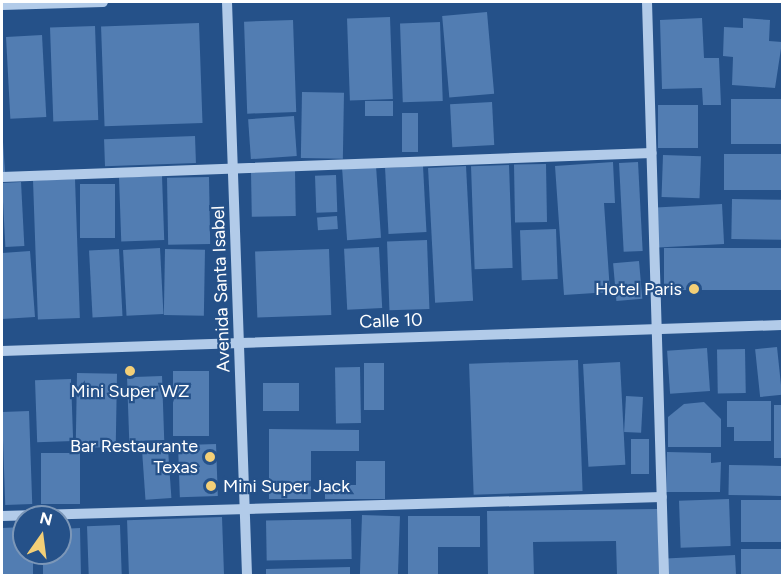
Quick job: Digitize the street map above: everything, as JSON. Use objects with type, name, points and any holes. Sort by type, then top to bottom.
[{"type":"street","points":[[2,5],[103,2]]},
{"type":"street","name":"Avenida Santa Isabel","points":[[228,2],[247,576]]},
{"type":"street","points":[[647,2],[664,576]]},
{"type":"street","points":[[2,177],[652,153]]},
{"type":"street","name":"Calle 10","points":[[2,351],[783,325]]},
{"type":"street","points":[[2,516],[662,497]]},
{"type":"building","points":[[487,12],[494,94],[449,98],[442,16]]},
{"type":"building","points":[[390,17],[393,99],[350,100],[347,19]]},
{"type":"building","points":[[702,18],[704,58],[719,58],[721,105],[703,105],[702,88],[662,89],[660,20]]},
{"type":"building","points":[[743,18],[770,20],[769,41],[782,42],[775,88],[732,85],[733,57],[723,56],[724,27],[743,28]]},
{"type":"building","points":[[293,20],[296,112],[247,114],[244,22]]},
{"type":"building","points":[[440,22],[443,101],[403,102],[400,23]]},
{"type":"building","points":[[199,23],[202,123],[105,126],[101,26]]},
{"type":"building","points":[[95,26],[98,120],[53,122],[50,28]]},
{"type":"building","points":[[42,35],[46,117],[10,119],[6,37]]},
{"type":"building","points":[[302,92],[344,93],[343,159],[301,158]]},
{"type":"building","points":[[731,99],[782,99],[782,144],[731,144]]},
{"type":"building","points":[[365,101],[393,101],[393,116],[365,116]]},
{"type":"building","points":[[492,102],[494,145],[452,147],[450,104]]},
{"type":"building","points":[[658,105],[698,105],[698,148],[658,148]]},
{"type":"building","points":[[402,113],[418,113],[418,152],[402,152]]},
{"type":"building","points":[[294,116],[297,156],[251,159],[248,119]]},
{"type":"building","points":[[2,127],[5,172],[2,172]]},
{"type":"building","points":[[195,136],[196,163],[105,166],[104,139]]},
{"type":"building","points":[[724,154],[782,154],[782,190],[724,190]]},
{"type":"building","points":[[663,155],[701,156],[700,198],[662,197]]},
{"type":"building","points":[[613,162],[615,203],[604,203],[610,292],[564,295],[555,166]]},
{"type":"building","points":[[638,162],[643,251],[624,252],[619,163]]},
{"type":"building","points":[[546,164],[547,222],[515,223],[514,165]]},
{"type":"building","points":[[509,165],[513,268],[475,269],[471,166]]},
{"type":"building","points":[[376,166],[381,238],[347,240],[342,168]]},
{"type":"building","points":[[423,166],[426,232],[389,234],[385,168]]},
{"type":"building","points":[[466,166],[473,301],[435,303],[428,168]]},
{"type":"building","points":[[295,171],[296,216],[252,217],[251,172]]},
{"type":"building","points":[[336,175],[337,212],[316,213],[315,176]]},
{"type":"building","points":[[162,176],[164,240],[121,241],[119,178]]},
{"type":"building","points":[[209,177],[210,244],[168,245],[167,178]]},
{"type":"building","points":[[75,179],[80,318],[38,319],[33,180]]},
{"type":"building","points":[[21,182],[24,246],[5,247],[2,183]]},
{"type":"building","points":[[80,184],[115,184],[115,238],[80,238]]},
{"type":"building","points":[[732,199],[782,200],[781,240],[731,239]]},
{"type":"building","points":[[722,204],[724,244],[658,247],[656,207]]},
{"type":"building","points":[[337,216],[338,229],[318,230],[317,217]]},
{"type":"building","points":[[556,229],[558,279],[522,280],[520,230]]},
{"type":"building","points":[[427,240],[429,309],[389,310],[387,241]]},
{"type":"building","points":[[379,247],[382,308],[347,310],[344,249]]},
{"type":"building","points":[[160,248],[163,314],[127,316],[123,250]]},
{"type":"building","points":[[664,248],[782,248],[782,290],[664,290]]},
{"type":"building","points":[[119,249],[123,316],[93,317],[89,251]]},
{"type":"building","points":[[165,249],[205,250],[204,316],[164,315]]},
{"type":"building","points":[[329,249],[331,315],[257,318],[255,252]]},
{"type":"building","points":[[30,251],[35,317],[2,319],[2,253]]},
{"type":"building","points":[[639,261],[642,299],[616,301],[613,263]]},
{"type":"building","points":[[777,347],[782,395],[760,397],[755,349]]},
{"type":"building","points":[[707,348],[710,391],[670,394],[667,351]]},
{"type":"building","points":[[717,349],[745,349],[746,393],[718,393]]},
{"type":"building","points":[[578,360],[583,491],[474,495],[469,364]]},
{"type":"building","points":[[620,362],[625,465],[588,467],[583,364]]},
{"type":"building","points":[[364,363],[384,363],[384,410],[364,410]]},
{"type":"building","points":[[335,367],[360,367],[361,423],[336,423]]},
{"type":"building","points":[[173,371],[209,371],[209,436],[173,436]]},
{"type":"building","points":[[77,373],[117,374],[116,448],[76,447]]},
{"type":"building","points":[[162,376],[164,440],[129,441],[127,377]]},
{"type":"building","points":[[71,379],[73,441],[37,442],[35,380]]},
{"type":"building","points":[[263,383],[299,383],[299,411],[263,411]]},
{"type":"building","points":[[626,396],[643,397],[641,433],[624,432]]},
{"type":"building","points":[[727,401],[771,401],[771,441],[734,441],[734,427],[727,427]]},
{"type":"building","points":[[704,402],[721,419],[721,447],[668,447],[668,417],[684,404]]},
{"type":"building","points":[[774,405],[782,405],[782,458],[774,458]]},
{"type":"building","points":[[29,411],[32,504],[5,505],[2,412]]},
{"type":"building","points":[[269,429],[359,430],[359,451],[311,451],[311,499],[269,499]]},
{"type":"building","points":[[631,439],[649,439],[649,474],[631,474]]},
{"type":"building","points":[[216,444],[218,496],[180,497],[178,445]]},
{"type":"building","points":[[168,449],[171,498],[145,500],[142,451]]},
{"type":"building","points":[[667,452],[711,453],[711,463],[721,462],[720,492],[666,492]]},
{"type":"building","points":[[41,453],[80,453],[80,504],[41,504]]},
{"type":"building","points":[[356,461],[385,461],[385,499],[325,499],[325,485],[356,485]]},
{"type":"building","points":[[729,465],[782,466],[781,496],[728,495]]},
{"type":"building","points":[[729,499],[731,546],[681,548],[679,501]]},
{"type":"building","points":[[741,500],[782,500],[782,542],[741,542]]},
{"type":"building","points":[[658,509],[659,574],[617,575],[616,541],[533,542],[534,576],[488,576],[487,511]]},
{"type":"building","points":[[362,515],[400,516],[398,576],[360,575]]},
{"type":"building","points":[[408,516],[480,516],[480,547],[438,547],[438,576],[408,576]]},
{"type":"building","points":[[222,517],[224,576],[129,576],[127,520]]},
{"type":"building","points":[[351,519],[352,559],[267,560],[266,520]]},
{"type":"building","points":[[120,525],[122,576],[89,576],[87,526]]},
{"type":"building","points":[[2,528],[12,528],[12,565],[33,565],[33,576],[2,576]]},
{"type":"building","points":[[72,528],[80,528],[81,576],[43,576],[43,565],[72,565]]},
{"type":"building","points":[[741,549],[782,549],[782,576],[741,576]]},
{"type":"building","points":[[735,555],[736,576],[667,576],[666,559]]},
{"type":"building","points":[[350,567],[350,576],[266,576],[266,569]]},
{"type":"place","name":"Hotel Paris","points":[[694,289]]},
{"type":"place","name":"Mini Super WZ","points":[[130,371]]},
{"type":"place","name":"Bar Restaurante Texas","points":[[210,457]]},
{"type":"place","name":"Mini Super Jack","points":[[211,486]]}]
